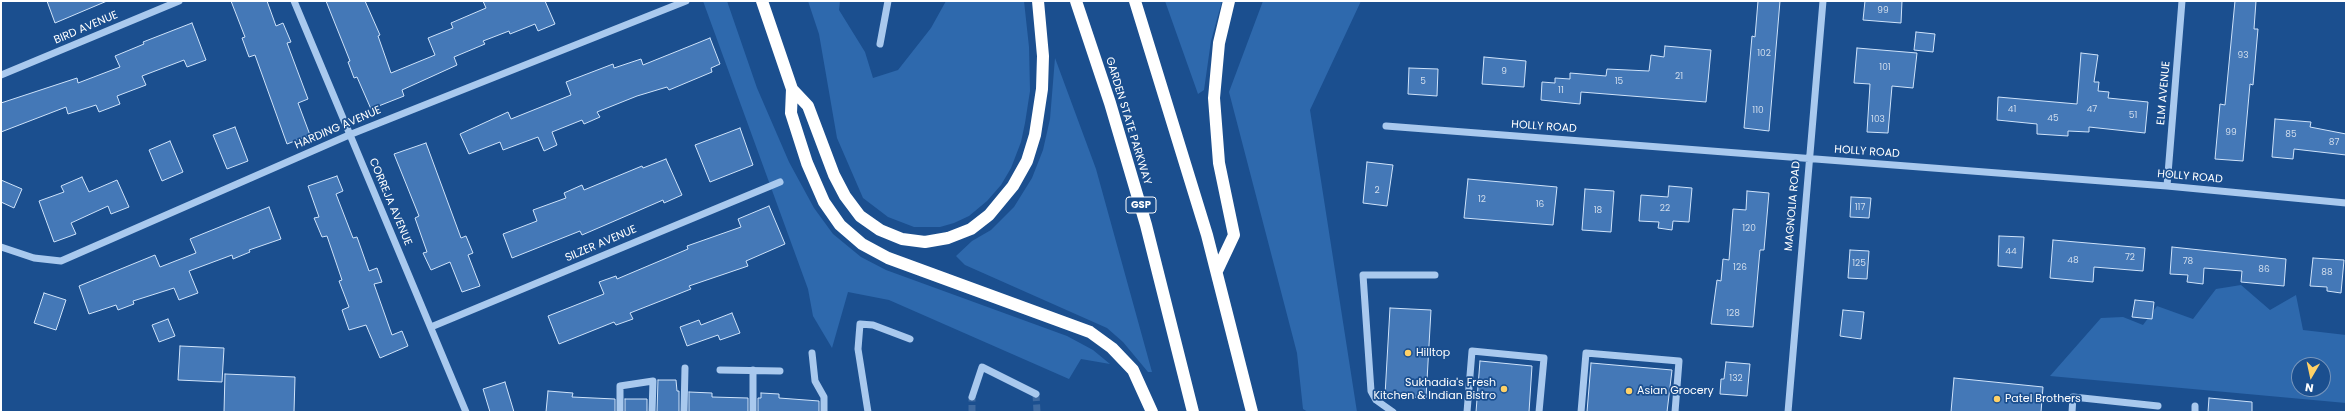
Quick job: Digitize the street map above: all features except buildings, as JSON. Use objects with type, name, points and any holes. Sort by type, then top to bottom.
[{"type":"highway","points":[[762,1],[792,89],[791,113],[813,178],[832,214],[850,235],[888,258],[1090,332],[1112,348],[1133,370],[1152,412]]},
{"type":"highway","points":[[792,89],[808,106],[836,180],[845,196],[860,216],[880,230],[902,239],[925,242],[948,238],[971,229],[989,215],[1014,186],[1027,161],[1035,135],[1042,89],[1043,56],[1038,1]]},
{"type":"highway","name":"GARDEN STATE PARKWAY","points":[[1076,1],[1126,156],[1146,225],[1193,412]]},
{"type":"highway","points":[[1135,1],[1180,143],[1217,271],[1252,412]]},
{"type":"highway","points":[[1217,271],[1234,235],[1219,163],[1214,98],[1219,42],[1229,1]]},
{"type":"street","name":"BIRD AVENUE","points":[[1,75],[179,1]]},
{"type":"street","name":"CORREJA AVENUE","points":[[294,1],[466,412]]},
{"type":"street","name":"HARDING AVENUE","points":[[1,246],[34,258],[61,261],[349,135],[686,1]]},
{"type":"street","points":[[880,44],[888,1]]},
{"type":"street","name":"MAGNOLIA ROAD","points":[[1788,412],[1808,159],[1823,1]]},
{"type":"street","name":"ELM AVENUE","points":[[2167,186],[2182,1]]},
{"type":"street","name":"HOLLY ROAD","points":[[1386,126],[2167,186],[2346,203]]},
{"type":"street","name":"SILZER AVENUE","points":[[431,327],[780,182]]},
{"type":"street","points":[[1393,412],[1376,400],[1371,391],[1363,275],[1435,275]]},
{"type":"street","points":[[868,412],[858,349],[860,324],[873,325],[910,340]]},
{"type":"street","points":[[1467,412],[1472,351],[1544,358],[1539,412]]},
{"type":"street","points":[[812,353],[815,381],[824,397],[824,412]]},
{"type":"street","points":[[1581,412],[1586,353],[1679,361],[1675,412]]},
{"type":"street","points":[[972,397],[982,367],[1036,394]]},
{"type":"street","points":[[684,412],[685,368]]},
{"type":"street","points":[[720,370],[780,371]]},
{"type":"street","points":[[753,370],[753,412]]},
{"type":"street","points":[[620,412],[620,386],[653,381],[652,412]]},
{"type":"street","points":[[2072,412],[2074,397],[2158,406]]},
{"type":"shaded area","points":[[703,1],[727,1],[757,88],[789,162],[814,208],[833,234],[861,257],[886,270],[1067,336],[1093,350],[1110,364],[1081,359],[1069,379],[889,300],[848,292],[832,348],[813,316],[808,289]]},
{"type":"shaded area","points":[[808,1],[840,1],[839,10],[865,52],[873,78],[898,70],[931,28],[946,1],[1024,1],[1029,47],[1030,91],[1021,142],[1011,168],[1001,185],[987,201],[969,216],[954,223],[940,227],[914,227],[888,217],[863,198],[837,138],[819,34]]},
{"type":"shaded area","points":[[1165,1],[1222,1],[1211,41],[1204,90],[1198,94]]},
{"type":"shaded area","points":[[1263,1],[1361,1],[1310,110],[1357,412],[1308,412],[1303,409],[1297,353],[1229,92]]},
{"type":"shaded area","points":[[1055,58],[1096,169],[1152,372],[1148,372],[1123,342],[1107,328],[965,265],[956,256],[972,241],[991,230],[1014,207],[1032,178],[1043,150],[1050,119]]},
{"type":"shaded area","points":[[2241,285],[2270,310],[2296,295],[2303,330],[2346,335],[2346,403],[2050,376],[2101,318],[2123,317],[2143,325],[2157,306],[2193,319],[2216,289]]},
{"type":"tunnel","points":[[1036,394],[1037,412]]},
{"type":"tunnel","points":[[972,397],[972,412]]},
{"type":"place","name":"Hilltop","points":[[1408,353]]},
{"type":"place","name":"Sukhadia's Fresh Kitchen & Indian Bistro","points":[[1504,389]]},
{"type":"place","name":"Asian Grocery","points":[[1629,391]]},
{"type":"place","name":"Patel Brothers","points":[[1997,399]]}]
